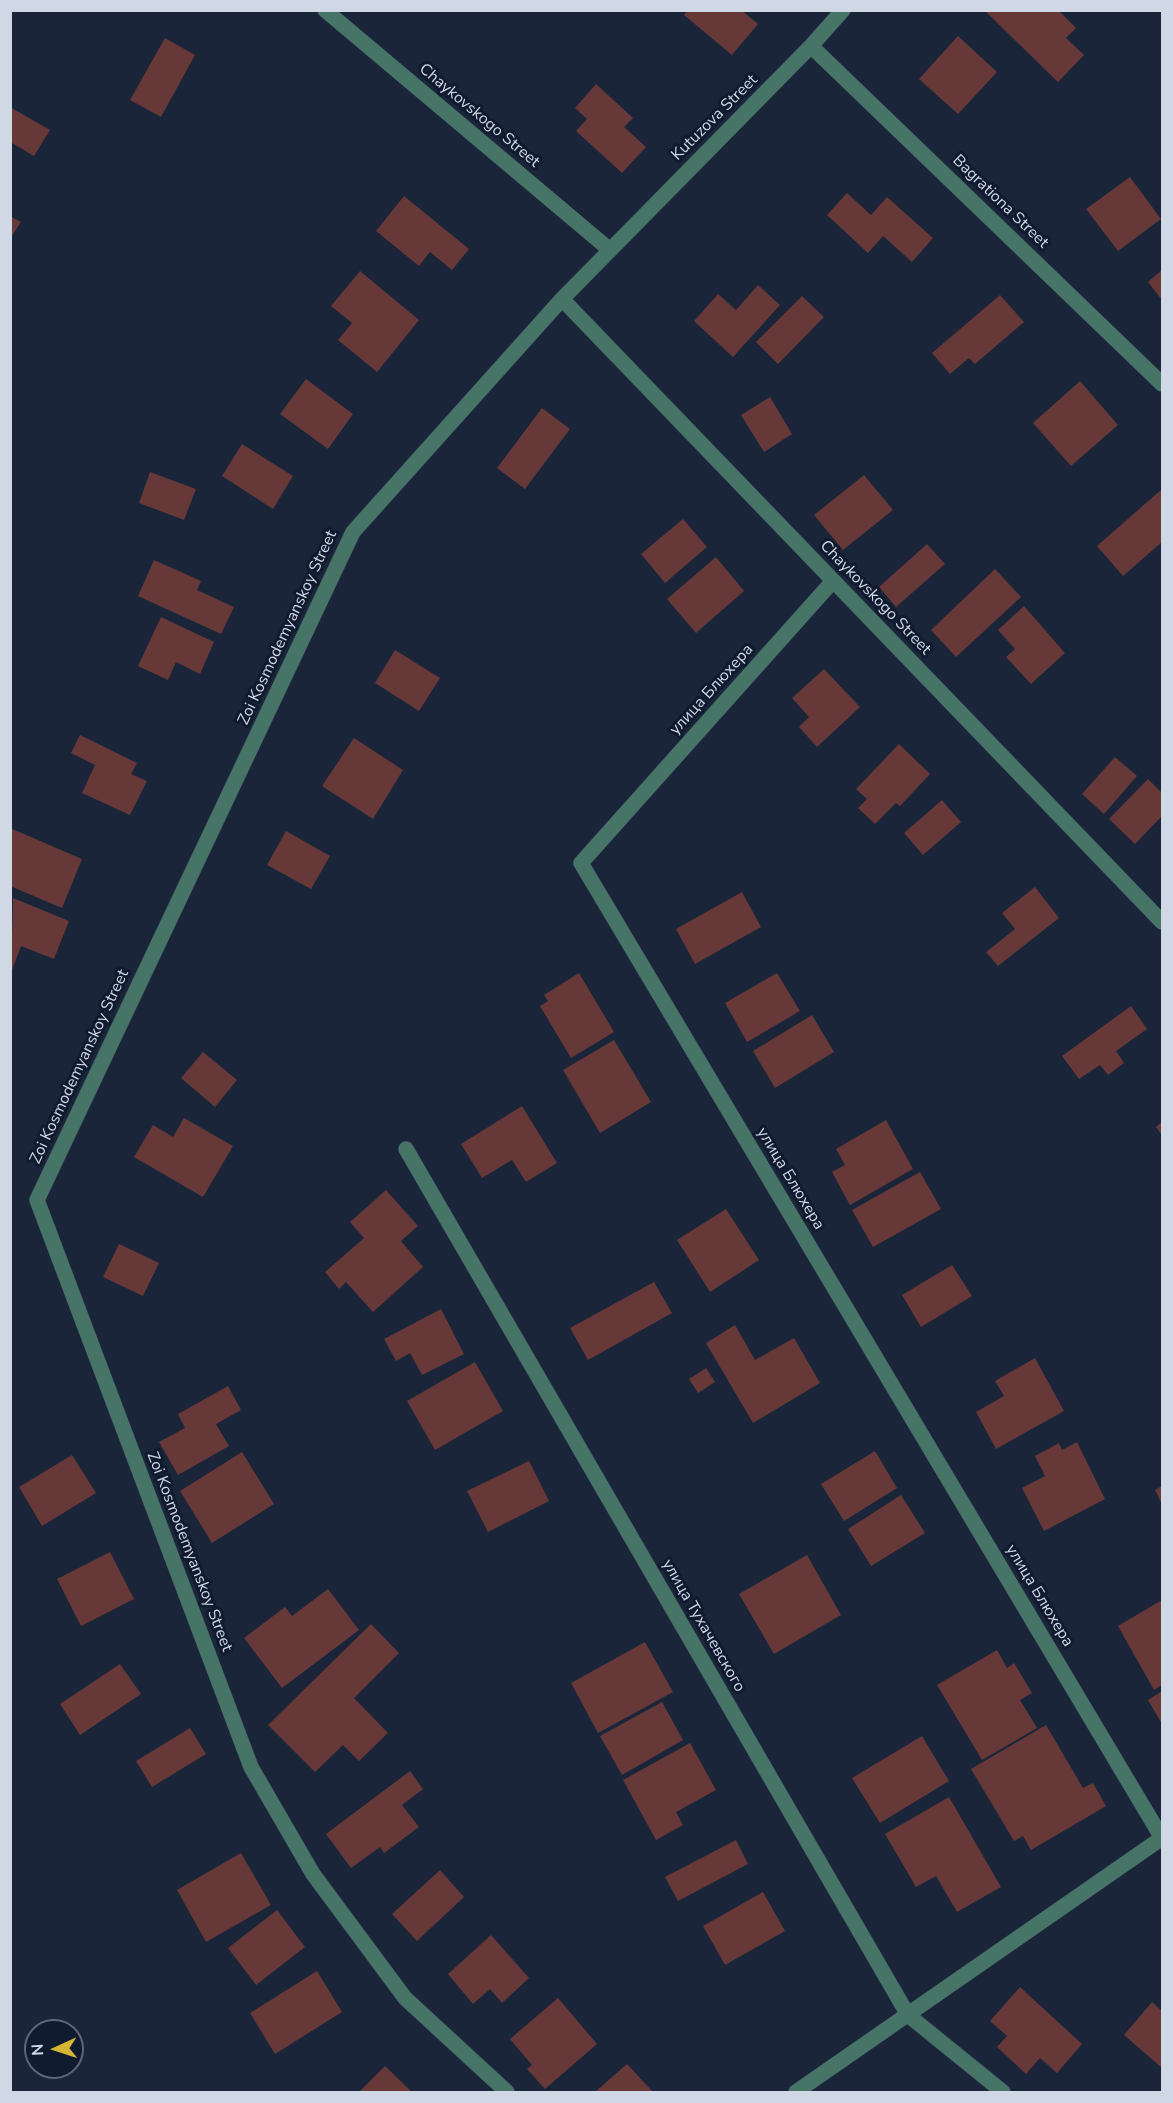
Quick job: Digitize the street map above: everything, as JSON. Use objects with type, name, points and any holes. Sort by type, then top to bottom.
[{"type":"street","name":"Chaykovskogo Street","points":[[326,10],[610,249]]},
{"type":"street","name":"Kutuzova Street","points":[[610,249],[812,46],[843,10]]},
{"type":"street","name":"Bagrationa Street","points":[[812,46],[1162,384]]},
{"type":"street","name":"Zoi Kosmodemyanskoy Street","points":[[507,2092],[405,1998],[313,1874],[251,1767],[37,1200],[353,532],[562,299],[610,249]]},
{"type":"street","name":"Chaykovskogo Street","points":[[562,299],[1162,922]]},
{"type":"street","name":"улица Блюхера","points":[[833,581],[581,863],[1162,1838]]},
{"type":"street","name":"улица Тухачевского","points":[[406,1149],[908,2015],[1003,2092]]},
{"type":"street","points":[[796,2092],[1162,1838]]},
{"type":"building","points":[[688,10],[741,10],[758,24],[732,55],[684,15]]},
{"type":"building","points":[[984,10],[1058,10],[1076,28],[1066,38],[1084,55],[1058,82]]},
{"type":"building","points":[[958,36],[997,72],[958,114],[919,79]]},
{"type":"building","points":[[165,38],[195,55],[161,117],[130,100]]},
{"type":"building","points":[[596,84],[633,118],[624,127],[646,147],[622,173],[576,131],[587,119],[575,108]]},
{"type":"building","points":[[10,107],[50,130],[34,156],[10,142]]},
{"type":"building","points":[[1130,177],[1161,219],[1118,251],[1086,209]]},
{"type":"building","points":[[847,193],[871,215],[887,197],[933,238],[912,262],[883,236],[868,253],[827,215]]},
{"type":"building","points":[[404,196],[469,249],[452,270],[430,252],[419,266],[376,231]]},
{"type":"building","points":[[10,216],[21,222],[10,239]]},
{"type":"building","points":[[1162,270],[1162,300],[1148,282]]},
{"type":"building","points":[[360,271],[419,320],[377,372],[338,340],[352,323],[331,306]]},
{"type":"building","points":[[758,285],[780,305],[733,357],[694,321],[718,294],[736,310]]},
{"type":"building","points":[[1000,295],[1024,322],[975,364],[969,358],[950,374],[932,353]]},
{"type":"building","points":[[802,296],[824,317],[778,364],[756,342]]},
{"type":"building","points":[[306,379],[353,414],[328,449],[280,414]]},
{"type":"building","points":[[1080,381],[1118,425],[1071,466],[1033,423]]},
{"type":"building","points":[[770,397],[792,434],[764,452],[741,415]]},
{"type":"building","points":[[542,408],[570,429],[525,489],[497,468]]},
{"type":"building","points":[[242,444],[293,476],[273,509],[222,476]]},
{"type":"building","points":[[150,472],[196,489],[184,520],[139,503]]},
{"type":"building","points":[[864,475],[893,510],[843,550],[814,515]]},
{"type":"building","points":[[1162,489],[1162,542],[1123,576],[1097,546]]},
{"type":"building","points":[[683,519],[707,547],[665,583],[641,554]]},
{"type":"building","points":[[927,544],[945,564],[896,607],[879,587]]},
{"type":"building","points":[[716,557],[744,591],[696,633],[667,599]]},
{"type":"building","points":[[154,560],[201,581],[197,590],[234,607],[221,634],[138,596]]},
{"type":"building","points":[[995,569],[1021,597],[956,657],[931,630]]},
{"type":"building","points":[[1024,606],[1065,653],[1031,684],[1006,657],[1015,649],[998,630]]},
{"type":"building","points":[[161,617],[214,642],[200,674],[176,662],[168,680],[138,666]]},
{"type":"building","points":[[395,650],[440,678],[419,711],[375,683]]},
{"type":"building","points":[[824,669],[860,707],[817,747],[799,727],[809,717],[792,698]]},
{"type":"building","points":[[80,735],[137,763],[131,774],[147,781],[130,815],[82,793],[95,765],[71,753]]},
{"type":"building","points":[[354,738],[403,770],[373,819],[322,786]]},
{"type":"building","points":[[899,744],[930,774],[900,806],[896,803],[875,824],[858,808],[867,799],[856,789]]},
{"type":"building","points":[[1115,757],[1137,776],[1104,814],[1082,794]]},
{"type":"building","points":[[1148,779],[1162,793],[1162,816],[1135,844],[1109,819]]},
{"type":"building","points":[[942,800],[961,822],[923,855],[904,833]]},
{"type":"building","points":[[10,828],[82,859],[62,908],[10,886]]},
{"type":"building","points":[[286,831],[330,856],[311,889],[267,865]]},
{"type":"building","points":[[1035,887],[1059,918],[998,966],[986,952],[1015,929],[1002,913]]},
{"type":"building","points":[[742,892],[761,927],[695,964],[676,929]]},
{"type":"building","points":[[13,898],[69,921],[54,959],[21,946],[11,973]]},
{"type":"building","points":[[579,973],[614,1032],[571,1058],[540,1006],[548,1001],[544,995]]},
{"type":"building","points":[[777,973],[800,1011],[747,1042],[725,1003]]},
{"type":"building","points":[[1131,1006],[1147,1029],[1116,1051],[1124,1063],[1108,1075],[1100,1065],[1079,1079],[1062,1056]]},
{"type":"building","points":[[812,1015],[834,1052],[775,1088],[753,1051]]},
{"type":"building","points":[[614,1040],[651,1102],[600,1133],[563,1070]]},
{"type":"building","points":[[203,1052],[237,1080],[215,1107],[181,1078]]},
{"type":"building","points":[[522,1106],[557,1163],[526,1182],[512,1160],[482,1178],[461,1144]]},
{"type":"building","points":[[184,1118],[233,1146],[203,1197],[134,1157],[153,1125],[173,1137]]},
{"type":"building","points":[[886,1120],[913,1169],[850,1205],[832,1172],[845,1165],[836,1149]]},
{"type":"building","points":[[1162,1122],[1162,1135],[1156,1127]]},
{"type":"building","points":[[920,1172],[941,1209],[873,1247],[852,1210]]},
{"type":"building","points":[[386,1190],[418,1226],[401,1241],[423,1267],[373,1312],[346,1282],[339,1289],[325,1272],[364,1238],[350,1222]]},
{"type":"building","points":[[726,1209],[759,1260],[710,1292],[677,1240]]},
{"type":"building","points":[[119,1244],[159,1263],[143,1296],[103,1277]]},
{"type":"building","points":[[952,1265],[972,1296],[921,1327],[902,1295]]},
{"type":"building","points":[[654,1282],[672,1313],[588,1360],[570,1328]]},
{"type":"building","points":[[441,1309],[464,1354],[422,1375],[410,1353],[396,1361],[384,1339]]},
{"type":"building","points":[[735,1325],[755,1360],[794,1338],[820,1383],[753,1423],[706,1343]]},
{"type":"building","points":[[1035,1358],[1064,1411],[996,1449],[976,1412],[1004,1396],[995,1381]]},
{"type":"building","points":[[475,1362],[503,1411],[435,1450],[407,1401]]},
{"type":"building","points":[[706,1368],[715,1382],[698,1393],[689,1379]]},
{"type":"building","points":[[228,1386],[241,1410],[216,1424],[229,1446],[178,1475],[159,1442],[185,1428],[178,1414]]},
{"type":"building","points":[[1077,1442],[1105,1499],[1044,1531],[1022,1488],[1045,1476],[1035,1456],[1059,1443],[1062,1450]]},
{"type":"building","points":[[875,1451],[897,1488],[844,1521],[821,1484]]},
{"type":"building","points":[[242,1452],[274,1504],[212,1543],[180,1491]]},
{"type":"building","points":[[72,1455],[96,1493],[42,1526],[19,1487]]},
{"type":"building","points":[[529,1461],[549,1501],[488,1532],[467,1491]]},
{"type":"building","points":[[1162,1486],[1162,1504],[1155,1490]]},
{"type":"building","points":[[901,1495],[925,1533],[871,1566],[848,1529]]},
{"type":"building","points":[[110,1552],[134,1599],[81,1626],[57,1579]]},
{"type":"building","points":[[807,1555],[841,1615],[774,1654],[739,1594]]},
{"type":"building","points":[[328,1589],[359,1630],[282,1688],[244,1638],[285,1607],[292,1616]]},
{"type":"building","points":[[1162,1600],[1162,1685],[1154,1690],[1118,1626]]},
{"type":"building","points":[[371,1624],[399,1653],[354,1698],[388,1733],[359,1761],[343,1745],[315,1772],[268,1725]]},
{"type":"building","points":[[645,1642],[673,1692],[598,1733],[571,1683]]},
{"type":"building","points":[[997,1650],[1007,1668],[1014,1663],[1032,1693],[1020,1700],[1037,1728],[982,1760],[937,1685]]},
{"type":"building","points":[[120,1664],[141,1694],[80,1735],[60,1704]]},
{"type":"building","points":[[1162,1691],[1162,1724],[1148,1700]]},
{"type":"building","points":[[662,1702],[683,1740],[622,1775],[600,1736]]},
{"type":"building","points":[[1046,1725],[1083,1788],[1093,1783],[1106,1806],[1031,1850],[1023,1836],[1014,1841],[971,1769]]},
{"type":"building","points":[[190,1728],[206,1754],[152,1787],[136,1761]]},
{"type":"building","points":[[922,1736],[949,1781],[880,1823],[852,1778]]},
{"type":"building","points":[[690,1743],[716,1790],[676,1812],[683,1825],[656,1840],[623,1780]]},
{"type":"building","points":[[410,1771],[423,1789],[402,1805],[419,1827],[384,1853],[380,1847],[351,1868],[326,1834]]},
{"type":"building","points":[[949,1797],[1001,1887],[957,1912],[936,1876],[916,1887],[885,1834]]},
{"type":"building","points":[[736,1840],[748,1864],[678,1901],[665,1877]]},
{"type":"building","points":[[241,1853],[271,1905],[206,1942],[177,1890]]},
{"type":"building","points":[[440,1870],[464,1897],[417,1941],[392,1914]]},
{"type":"building","points":[[763,1892],[785,1931],[725,1965],[703,1926]]},
{"type":"building","points":[[277,1910],[305,1947],[256,1985],[228,1948]]},
{"type":"building","points":[[491,1935],[529,1978],[502,2003],[490,1989],[473,2004],[448,1974]]},
{"type":"building","points":[[317,1971],[342,2012],[275,2054],[250,2013]]},
{"type":"building","points":[[1020,1987],[1082,2044],[1057,2073],[1040,2058],[1026,2074],[997,2047],[1007,2036],[990,2021]]},
{"type":"building","points":[[558,1998],[597,2044],[545,2089],[527,2069],[532,2065],[510,2039]]},
{"type":"building","points":[[1152,2002],[1162,2011],[1162,2068],[1124,2035]]},
{"type":"building","points":[[627,2064],[653,2092],[595,2092]]},
{"type":"building","points":[[385,2066],[412,2092],[359,2092]]}]
